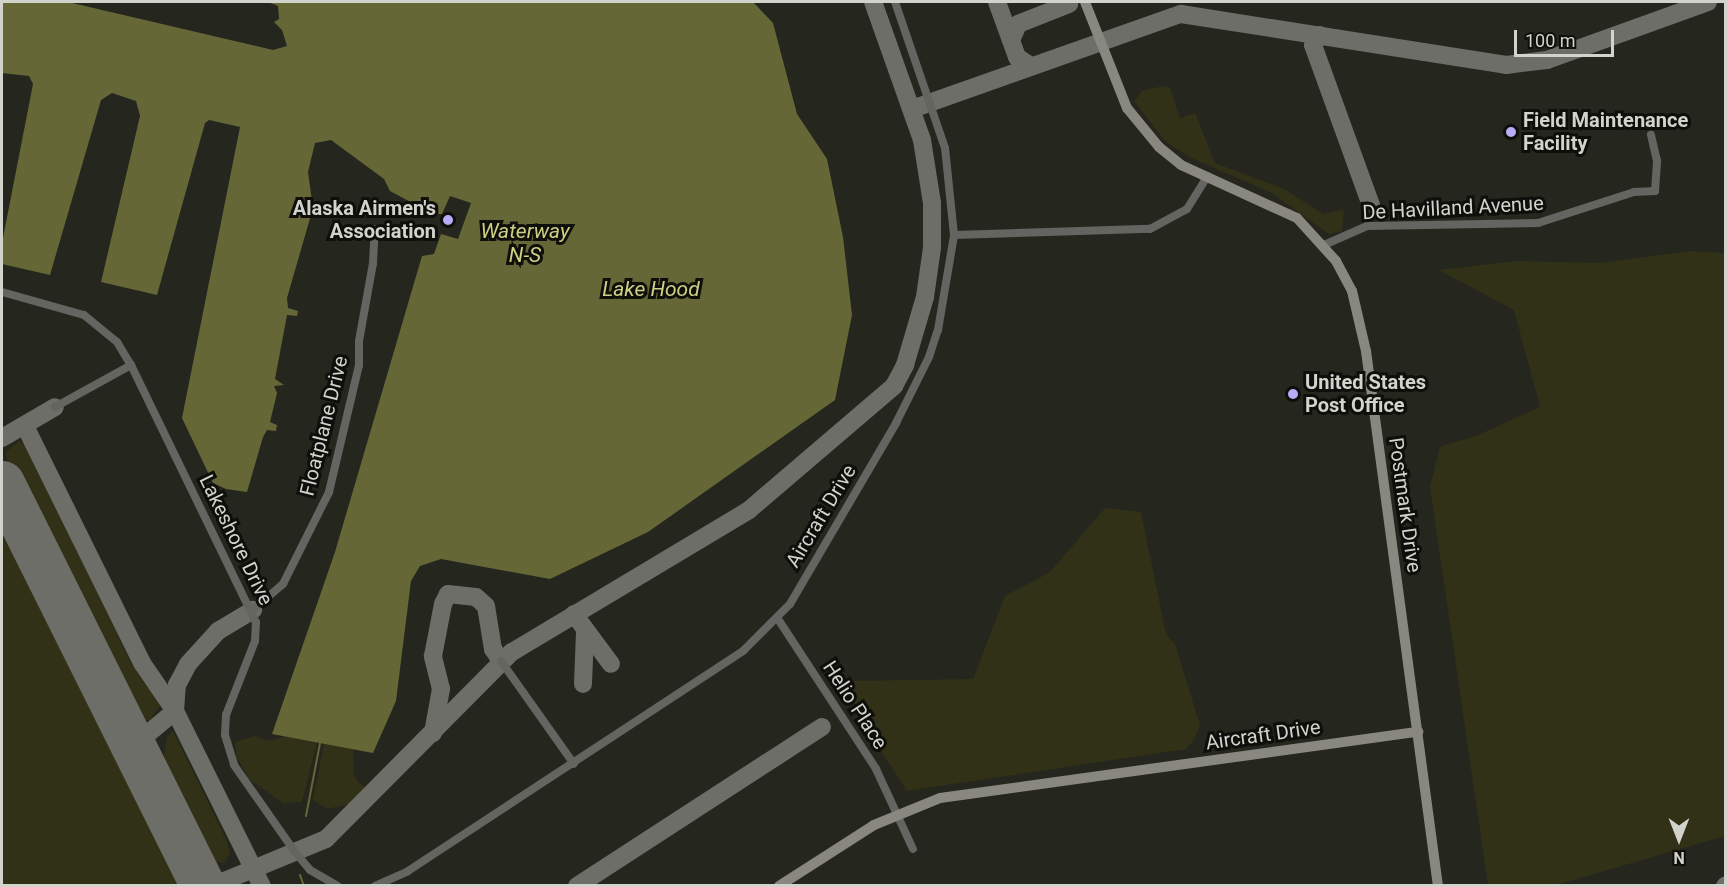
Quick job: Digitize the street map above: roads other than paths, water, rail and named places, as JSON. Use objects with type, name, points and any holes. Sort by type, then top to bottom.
[{"type":"street","name":"Aircraft Drive","points":[[375,885],[408,871],[722,668],[777,619],[896,423],[929,357],[945,304],[954,235],[945,148],[895,2]]},
{"type":"street","name":"Postmark Drive","points":[[1085,2],[1127,108],[1159,147],[1181,165],[1297,218],[1324,245],[1352,291],[1362,325],[1438,885]]},
{"type":"street","name":"De Havilland Avenue","points":[[1324,245],[1367,226],[1538,223],[1634,192],[1655,191],[1657,161],[1651,135]]},
{"type":"street","points":[[954,235],[1150,229],[1187,209],[1208,176]]},
{"type":"street","name":"Floatplane Drive","points":[[253,610],[283,584],[329,492],[359,365],[358,341],[373,263],[375,229]]},
{"type":"street","name":"Lakeshore Drive","points":[[2,292],[84,315],[117,342],[131,365],[253,610],[255,641],[226,715],[228,750],[250,791],[295,852],[310,870],[338,885]]},
{"type":"street","points":[[55,407],[131,365]]},
{"type":"street","name":"Helio Place","points":[[777,619],[872,761],[913,849]]},
{"type":"street","points":[[501,661],[573,764]]},
{"type":"street","name":"Aircraft Drive","points":[[779,885],[896,813],[940,798],[1418,732]]},
{"type":"water","name":"Lake Hood","points":[[2,2],[68,2],[273,50],[287,46],[282,30],[274,22],[279,19],[278,6],[268,2],[753,2],[773,23],[797,114],[827,159],[843,237],[852,315],[835,400],[648,532],[550,579],[441,559],[420,566],[411,581],[396,701],[373,753],[272,734],[335,552],[422,256],[434,254],[441,234],[458,239],[471,203],[450,196],[442,214],[433,214],[390,191],[384,179],[331,140],[315,143],[308,172],[313,208],[287,298],[288,308],[298,311],[297,316],[287,315],[275,379],[284,385],[274,386],[277,393],[270,422],[277,425],[276,431],[267,430],[263,437],[247,492],[226,489],[213,483],[182,418],[240,127],[209,120],[205,123],[157,295],[101,282],[140,116],[136,101],[112,93],[101,100],[50,275],[2,264],[2,243],[33,84],[29,76],[2,73]]},
{"type":"waterway","points":[[306,816],[320,743]]},
{"type":"waterway","points":[[300,875],[304,886]]},
{"type":"place","name":"Field Maintenance Facility","points":[[1511,132]]},
{"type":"place","name":"Alaska Airmen's Association","points":[[448,220]]},
{"type":"place","name":"United States Post Office","points":[[1293,394]]},
{"type":"water label","name":"Waterway N-S","points":[[525,243]]}]
